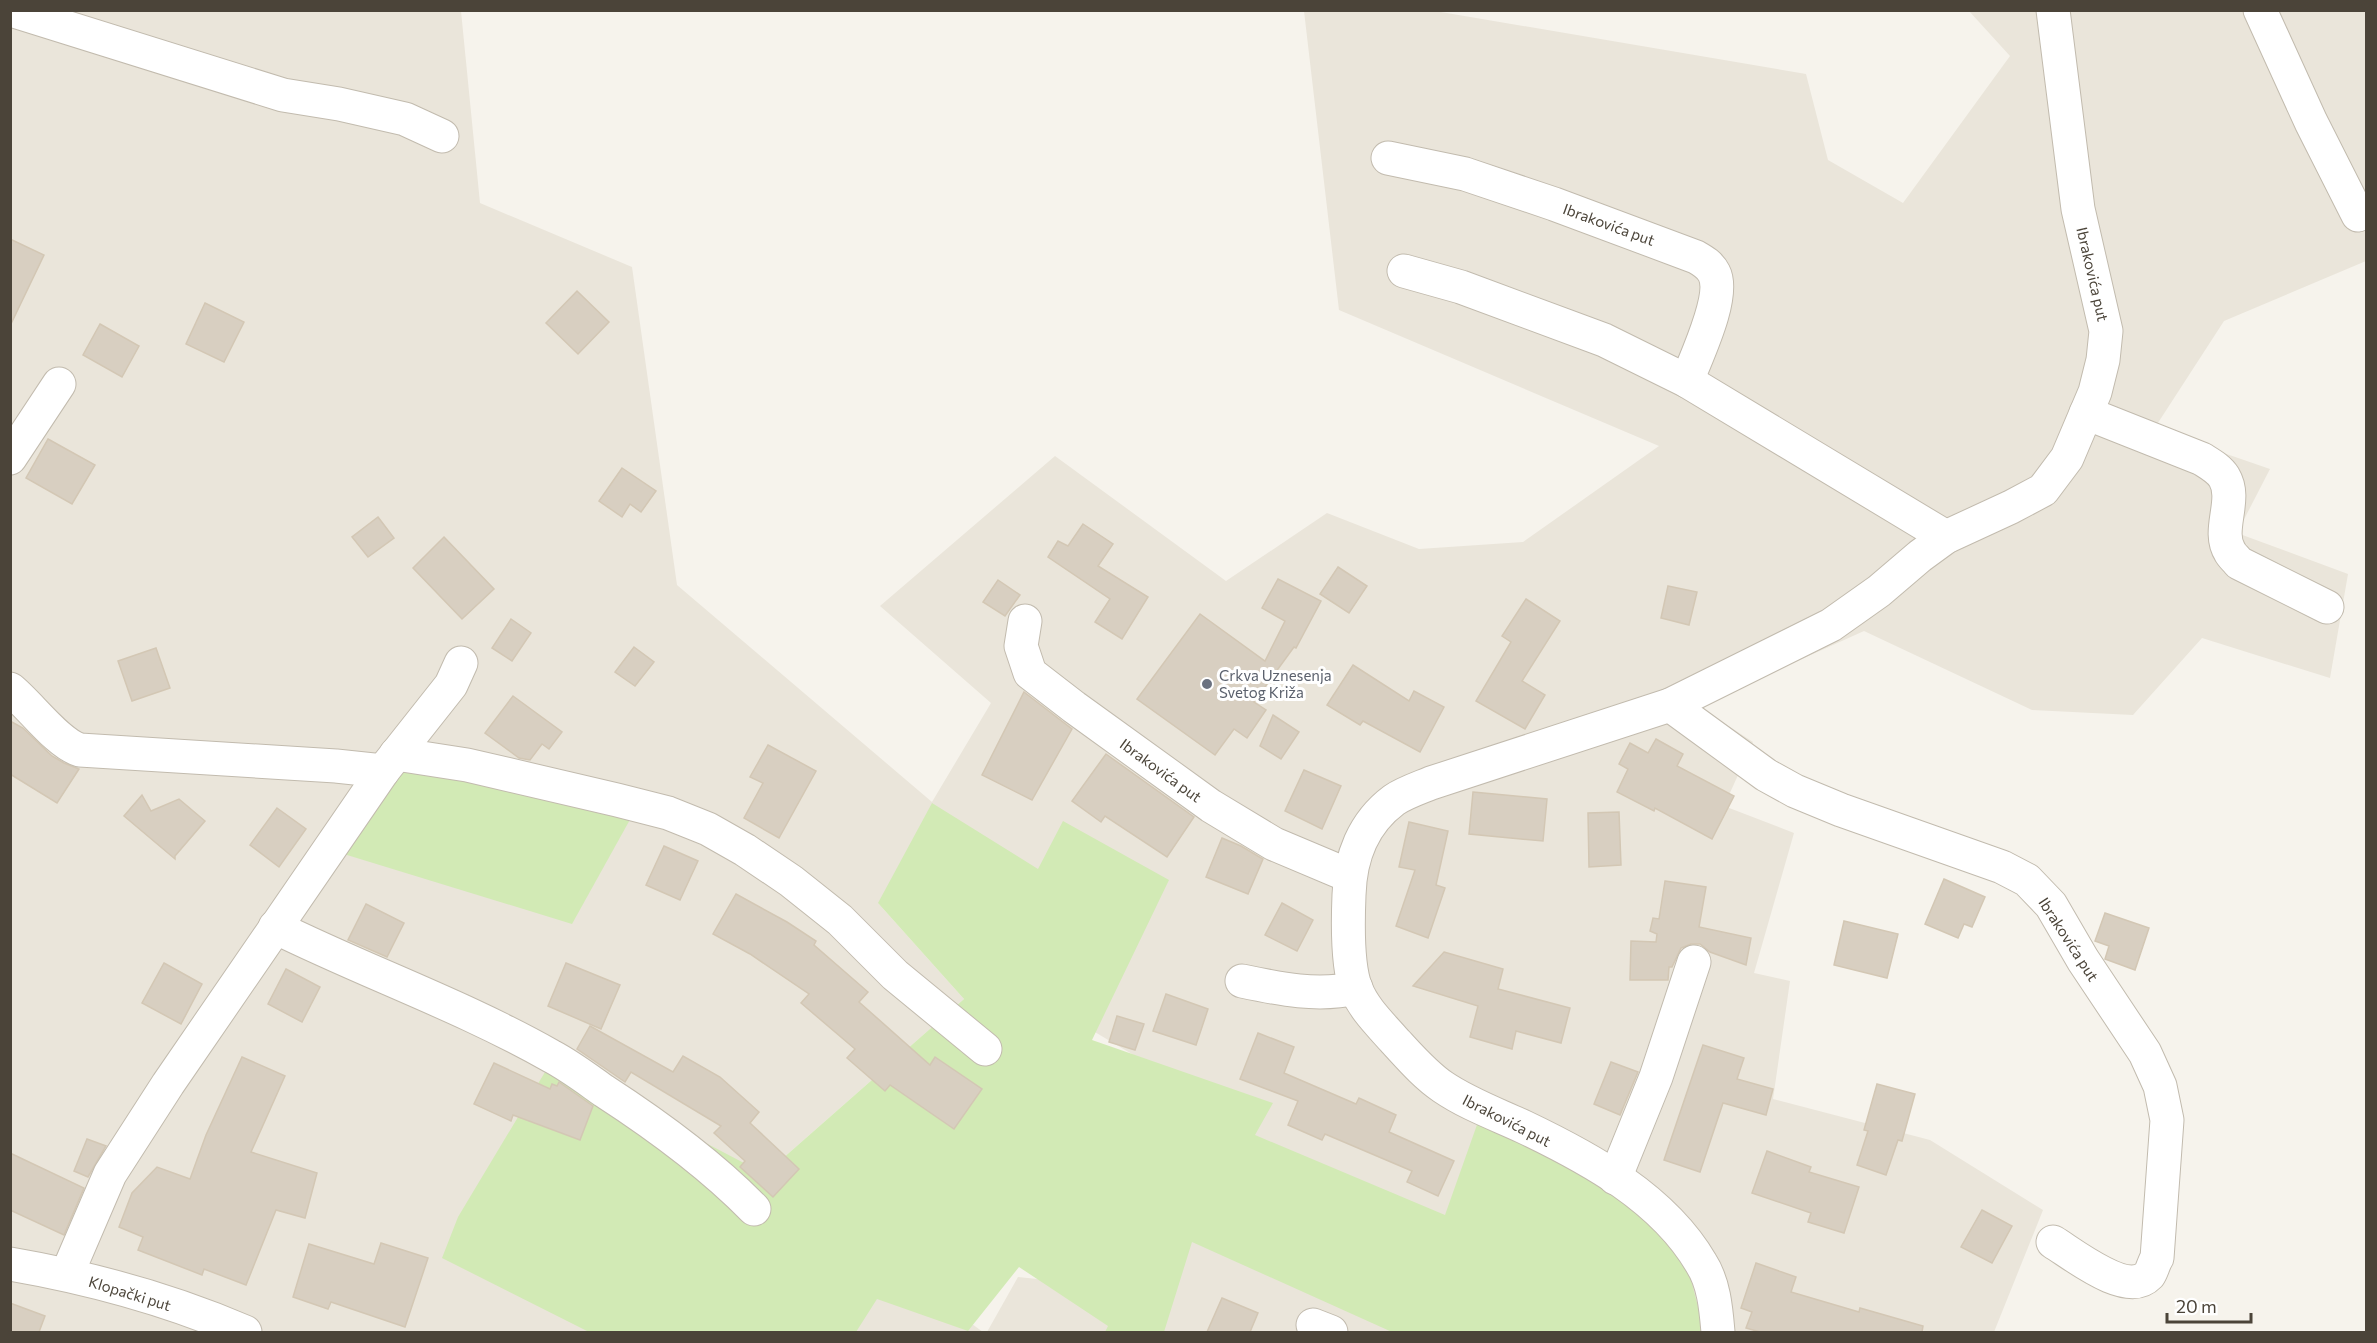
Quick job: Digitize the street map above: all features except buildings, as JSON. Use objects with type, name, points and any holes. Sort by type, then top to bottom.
[{"type":"street","points":[[11,10],[283,95],[339,104],[405,119],[442,136]]},
{"type":"street","name":"Ibrakovića put","points":[[1718,1332],[1716,1307],[1702,1264],[1686,1240],[1659,1213],[1615,1178],[1563,1148],[1482,1109],[1442,1086],[1411,1059],[1363,1003],[1356,988],[1352,970],[1348,914],[1350,876],[1356,849],[1366,829],[1394,800],[1431,783],[1670,705],[1831,625],[1879,591],[1946,537],[2043,490],[2067,458],[2096,392],[2106,331],[2078,209],[2053,10]]},
{"type":"street","points":[[2260,10],[2311,122],[2358,215]]},
{"type":"street","name":"Ibrakovića put","points":[[1388,158],[1465,174],[1670,247],[1708,264],[1717,286],[1715,301],[1687,381]]},
{"type":"street","points":[[1404,271],[1529,310],[1604,340],[1687,381],[1946,537]]},
{"type":"street","points":[[10,458],[59,384]]},
{"type":"street","points":[[2086,413],[2202,459],[2217,469],[2225,478],[2229,493],[2225,533],[2229,551],[2239,562],[2327,607]]},
{"type":"street","name":"Ibrakovića put","points":[[1025,621],[1021,646],[1030,673],[1211,806],[1274,844],[1350,876]]},
{"type":"street","points":[[67,1274],[110,1174],[168,1084],[389,763],[451,685],[461,663]]},
{"type":"street","points":[[10,689],[26,702],[61,739],[72,748],[80,750],[336,766],[389,763],[467,765],[668,813],[708,830],[745,850],[791,881],[840,920],[895,975],[985,1049]]},
{"type":"street","name":"Ibrakovića put","points":[[1670,705],[1766,775],[1796,791],[1841,810],[2002,867],[2027,880],[2051,905],[2083,960],[2145,1053],[2160,1086],[2167,1120],[2157,1257],[2148,1275],[2131,1283],[2111,1278],[2053,1242]]},
{"type":"street","points":[[275,927],[480,1020],[553,1056],[649,1120],[728,1182],[754,1209]]},
{"type":"street","points":[[1615,1178],[1656,1077],[1694,962]]},
{"type":"street","points":[[1242,981],[1288,991],[1343,991],[1356,988]]},
{"type":"street","name":"Klopački put","points":[[10,1264],[67,1274],[205,1315],[245,1332]]},
{"type":"shaded area","points":[[10,11],[461,11],[480,203],[632,267],[677,585],[932,802],[991,703],[880,606],[1055,456],[1226,581],[1327,513],[1419,549],[1523,542],[1659,446],[1339,310],[1304,11],[1435,11],[1806,74],[1828,160],[1903,203],[2010,56],[1969,11],[2366,11],[2366,261],[2224,321],[2154,429],[2270,469],[2237,533],[2348,574],[2330,678],[2202,638],[2133,715],[2032,710],[1864,631],[1698,706],[1753,742],[1724,806],[1794,833],[1754,973],[1790,981],[1773,1099],[1930,1140],[2043,1210],[1994,1332],[987,1332],[1018,1277],[1161,1292],[1231,1113],[878,903],[964,999],[765,1174],[983,1332],[11,1332]]},
{"type":"green space","points":[[410,765],[632,816],[572,924],[334,851],[379,781]]},
{"type":"green space","points":[[932,803],[1038,869],[1063,821],[1169,880],[1092,1040],[1273,1103],[1255,1135],[1445,1215],[1484,1105],[1553,1146],[1683,1249],[1703,1326],[1700,1332],[1392,1332],[1192,1242],[1164,1332],[1105,1332],[1108,1326],[1019,1267],[968,1331],[877,1299],[856,1332],[589,1332],[442,1258],[458,1217],[551,1062],[765,1174],[964,999],[878,903]]},
{"type":"place","name":"Crkva Uznesenja Svetog Križa","points":[[1207,684]]}]
